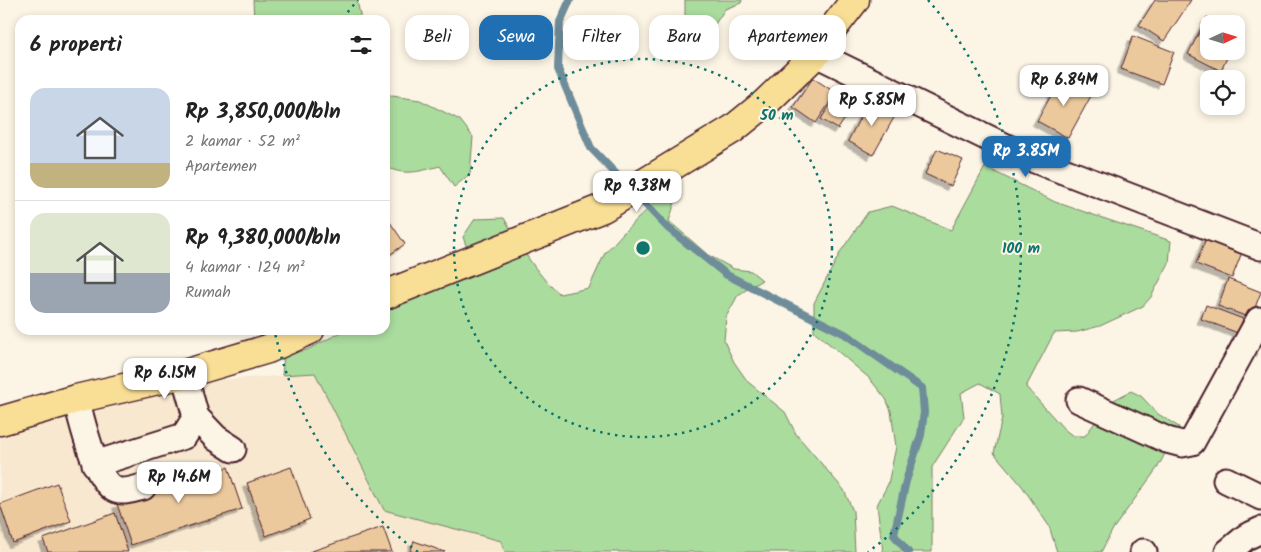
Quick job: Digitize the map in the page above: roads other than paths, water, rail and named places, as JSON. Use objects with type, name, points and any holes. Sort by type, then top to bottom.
[{"type":"main road","points":[[843,15],[855,0]]},
{"type":"main road","points":[[390,293],[603,208],[733,129],[765,103],[810,60]]},
{"type":"main road","points":[[0,421],[76,399],[184,374],[268,349],[299,335]]},
{"type":"street","points":[[828,60],[1027,157],[1261,247]]},
{"type":"street","points":[[1079,400],[1167,440],[1182,444],[1192,442],[1260,319]]},
{"type":"street","points":[[184,374],[196,417],[216,438],[234,449]]},
{"type":"street","points":[[76,399],[95,464],[113,489],[125,491],[143,487]]},
{"type":"street","points":[[95,464],[184,436],[196,417]]},
{"type":"street","points":[[1226,480],[1261,497]]},
{"type":"street","points":[[1228,552],[1246,537],[1261,530]]},
{"type":"waterway","points":[[570,0],[560,22],[558,69],[591,148],[668,228],[727,275],[845,334],[922,388],[924,412],[921,435],[906,481],[894,535],[908,552]]}]
